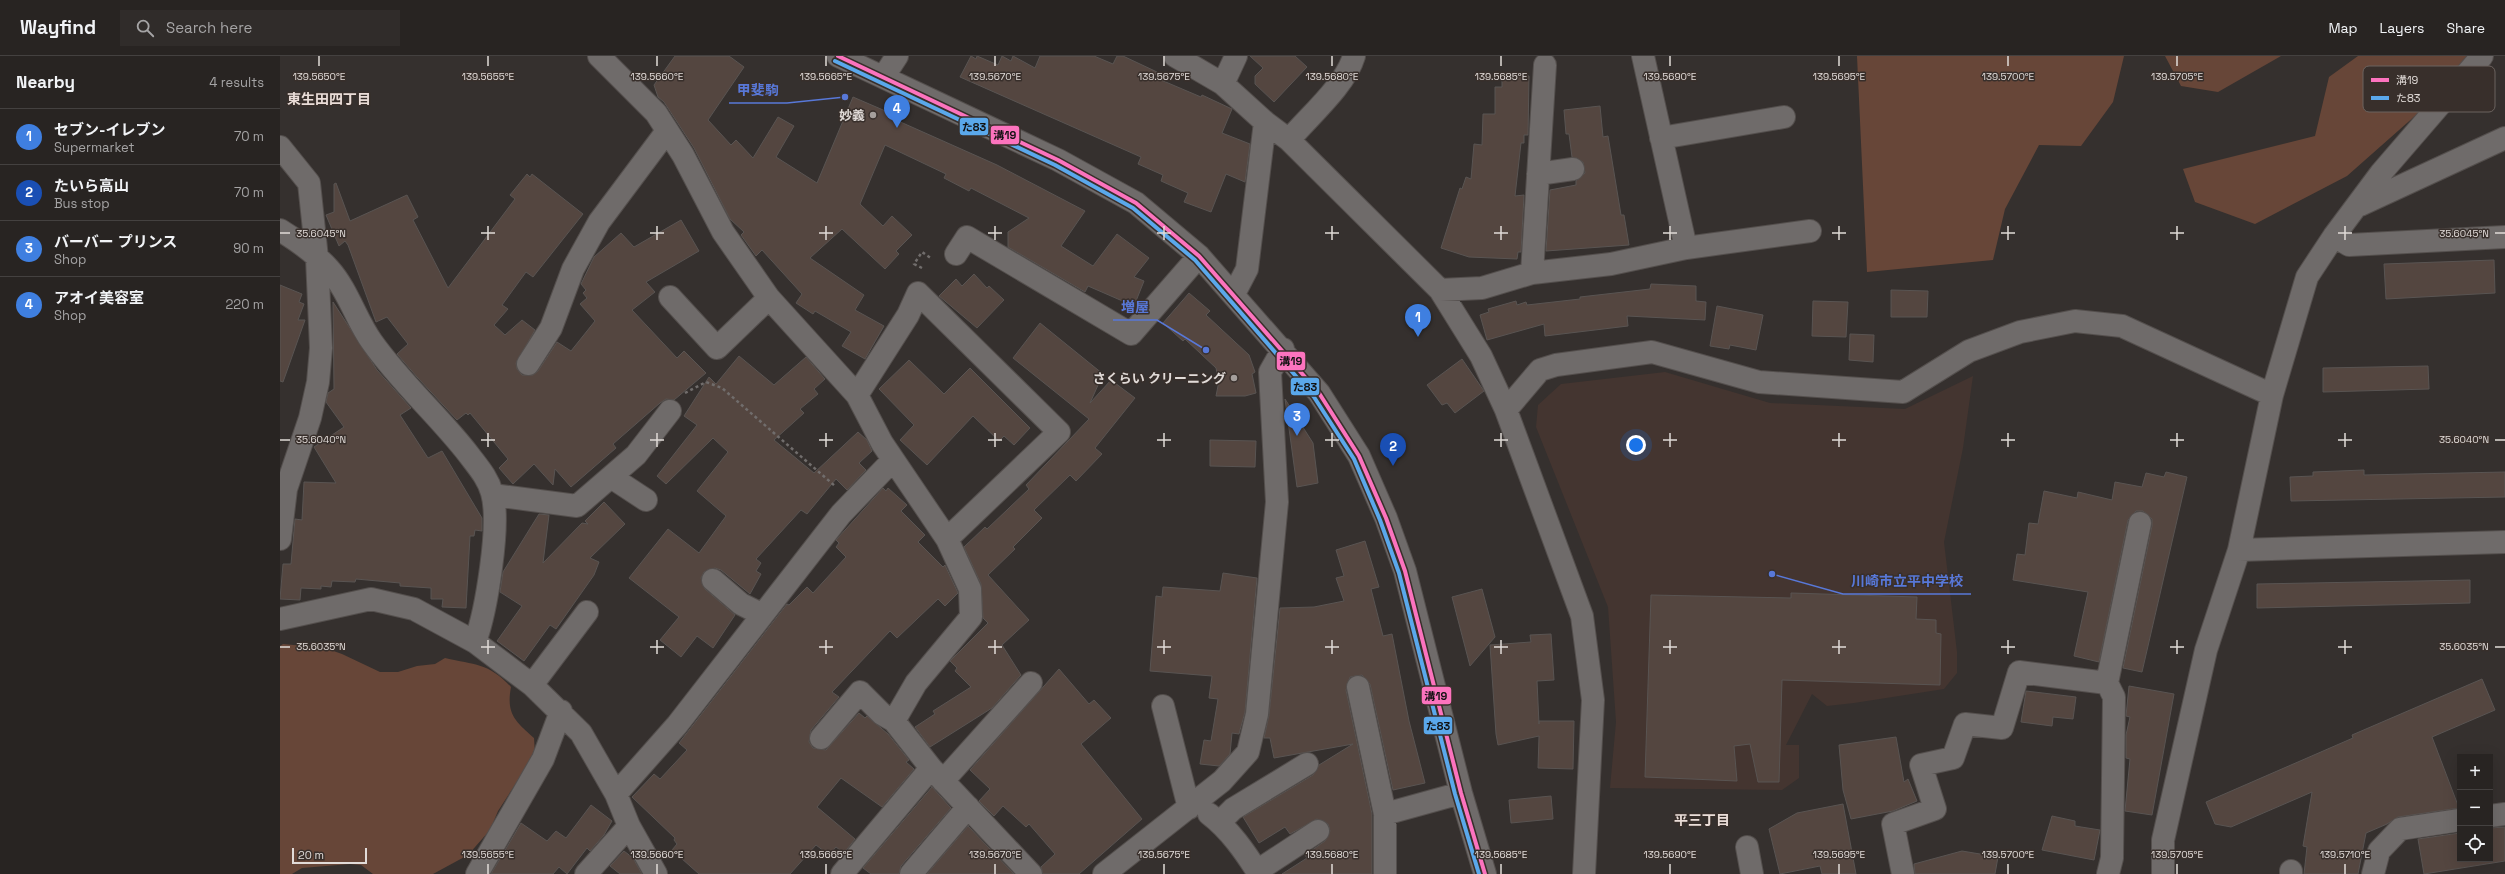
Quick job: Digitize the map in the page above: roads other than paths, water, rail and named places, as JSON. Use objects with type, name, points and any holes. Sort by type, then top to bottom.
[{"type":"street","points":[[599,56],[656,113],[683,155],[723,232],[769,298],[857,395],[893,460],[947,539],[970,590],[971,617],[916,682],[894,721]]},
{"type":"street","points":[[838,56],[884,76],[1058,160],[1136,203],[1199,256],[1283,349],[1319,393],[1359,456],[1386,518],[1405,571],[1418,617],[1461,793],[1485,874]]},
{"type":"street","points":[[884,76],[897,56]]},
{"type":"street","points":[[1175,56],[1223,84],[1264,122],[1289,140],[1440,290],[1481,356],[1506,410],[1582,616],[1593,700],[1584,874]]},
{"type":"street","points":[[1223,84],[1236,56]]},
{"type":"street","points":[[1289,140],[1334,88],[1351,65],[1354,56]]},
{"type":"street","points":[[1643,56],[1686,248]]},
{"type":"street","points":[[2473,66],[2482,56]]},
{"type":"street","points":[[1532,273],[1546,65]]},
{"type":"street","points":[[2164,874],[2164,840],[2206,650],[2239,550],[2272,395],[2307,277],[2334,236],[2359,205],[2381,173],[2434,112]]},
{"type":"street","points":[[1661,138],[1784,117]]},
{"type":"street","points":[[1234,294],[1247,269],[1264,122]]},
{"type":"street","points":[[528,364],[551,328],[573,269],[599,222],[668,131]]},
{"type":"street","points":[[2359,205],[2505,138]]},
{"type":"street","points":[[280,147],[309,183],[317,258],[321,348],[318,382],[310,418],[286,489],[280,539]]},
{"type":"street","points":[[1538,174],[1572,169]]},
{"type":"street","points":[[280,230],[306,247],[330,270],[372,342],[419,400],[458,441],[488,482],[493,495],[494,528],[483,620],[475,642]]},
{"type":"street","points":[[1440,290],[1482,288],[1532,273],[1611,264],[1686,248],[1810,231]]},
{"type":"street","points":[[2334,236],[2349,245],[2505,237]]},
{"type":"street","points":[[956,254],[967,237],[1131,334],[1199,256]]},
{"type":"street","points":[[857,395],[908,315],[918,293],[1059,432],[947,539]]},
{"type":"street","points":[[670,297],[717,348],[769,298]]},
{"type":"street","points":[[1506,410],[1540,370],[1556,365],[1652,352],[1759,382],[1903,392],[1969,351],[2020,332],[2075,321],[2122,326],[2272,395]]},
{"type":"street","points":[[1104,874],[1222,781],[1248,752],[1257,714],[1277,502],[1270,372],[1283,349]]},
{"type":"street","points":[[493,495],[577,506],[636,455],[670,411]]},
{"type":"street","points":[[616,794],[677,725],[761,614],[841,514],[893,460]]},
{"type":"street","points":[[611,477],[646,500]]},
{"type":"street","points":[[2115,869],[2114,697],[2107,683],[2140,523]]},
{"type":"street","points":[[2239,550],[2505,542]]},
{"type":"street","points":[[713,580],[741,604],[761,614]]},
{"type":"street","points":[[280,619],[371,599],[414,608],[475,642],[532,685],[581,733],[616,794],[629,826],[656,874]]},
{"type":"street","points":[[532,685],[587,612]]},
{"type":"street","points":[[1903,874],[1893,824],[1935,809],[1921,765],[1953,758],[1965,724],[2002,728],[2019,672],[2107,683]]},
{"type":"street","points":[[842,874],[937,774],[1030,683]]},
{"type":"street","points":[[1358,688],[1385,814],[1385,874]]},
{"type":"street","points":[[821,738],[860,692],[882,714],[894,721],[937,774],[1031,874]]},
{"type":"street","points":[[1163,706],[1192,806],[1220,822],[1244,850],[1258,873],[1318,831]]},
{"type":"street","points":[[477,874],[542,759],[561,712]]},
{"type":"street","points":[[1220,822],[1234,809],[1307,764]]},
{"type":"street","points":[[1385,814],[1461,793]]},
{"type":"street","points":[[911,874],[968,807]]},
{"type":"street","points":[[2493,816],[2505,814]]},
{"type":"street","points":[[2373,874],[2379,851],[2400,829],[2457,820]]},
{"type":"street","points":[[586,874],[629,826]]},
{"type":"street","points":[[1747,847],[1752,874]]},
{"type":"place","name":"甲斐駒","points":[[845,97]]},
{"type":"place","name":"妙義","points":[[873,115]]},
{"type":"place","name":"アオイ美容室","points":[[897,128]]},
{"type":"place","name":"セブン-イレブン","points":[[1418,337]]},
{"type":"place","name":"増屋","points":[[1206,350]]},
{"type":"place","name":"さくらい クリーニング","points":[[1234,378]]},
{"type":"place","name":"バーバー プリンス","points":[[1297,436]]},
{"type":"place","name":"たいら高山","points":[[1393,466]]},
{"type":"place","name":"川崎市立平中学校","points":[[1772,574]]},
{"type":"district","name":"東生田四丁目","points":[[329,99]]},
{"type":"district","name":"平三丁目","points":[[1702,820]]}]
